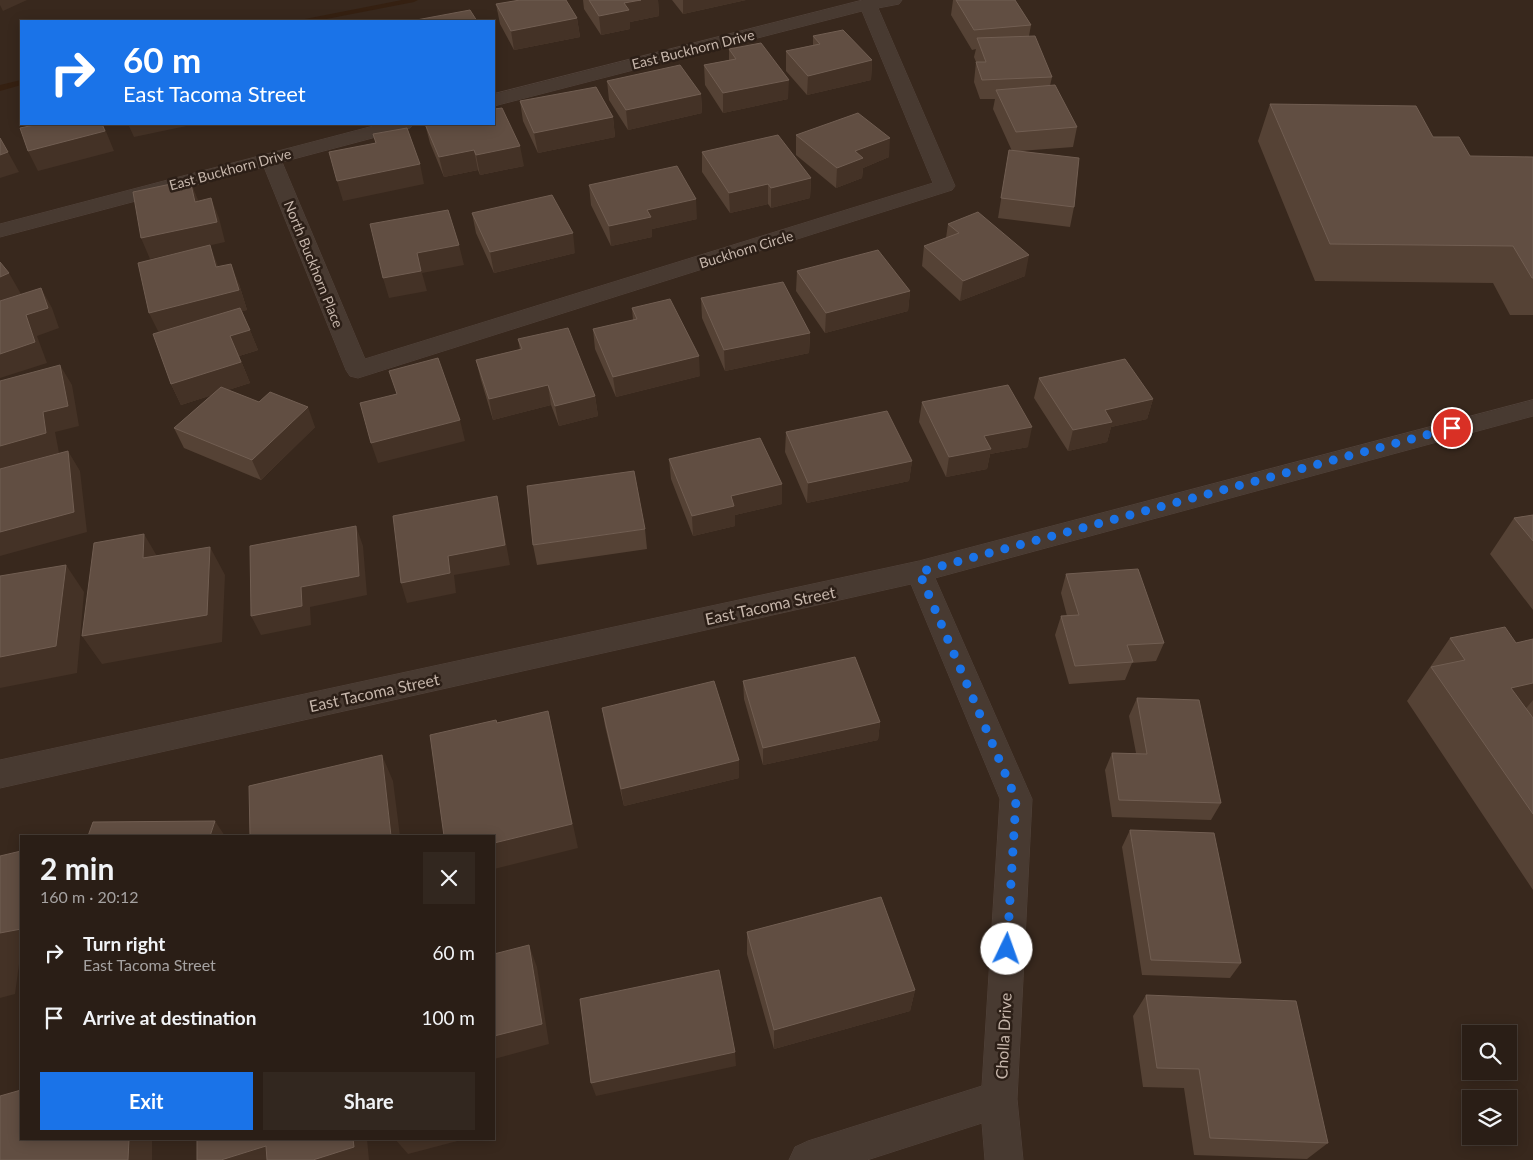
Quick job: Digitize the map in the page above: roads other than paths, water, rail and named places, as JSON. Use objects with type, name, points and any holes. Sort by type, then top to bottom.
[{"type":"street","name":"East Buckhorn Drive","points":[[495,100],[868,4],[893,0]]},
{"type":"street","name":"Buckhorn Circle","points":[[358,370],[945,186],[868,4]]},
{"type":"street","name":"East Buckhorn Drive","points":[[0,231],[399,125]]},
{"type":"street","name":"North Buckhorn Place","points":[[270,158],[358,370]]},
{"type":"street","name":"East Tacoma Street","points":[[0,774],[919,572],[1533,408]]},
{"type":"street","name":"Cholla Drive","points":[[919,572],[1016,799],[999,1099],[1004,1160]]},
{"type":"street","points":[[808,1160],[999,1099]]},
{"type":"waterway","points":[[310,20],[414,0]]},
{"type":"waterway","points":[[0,88],[20,83]]}]
